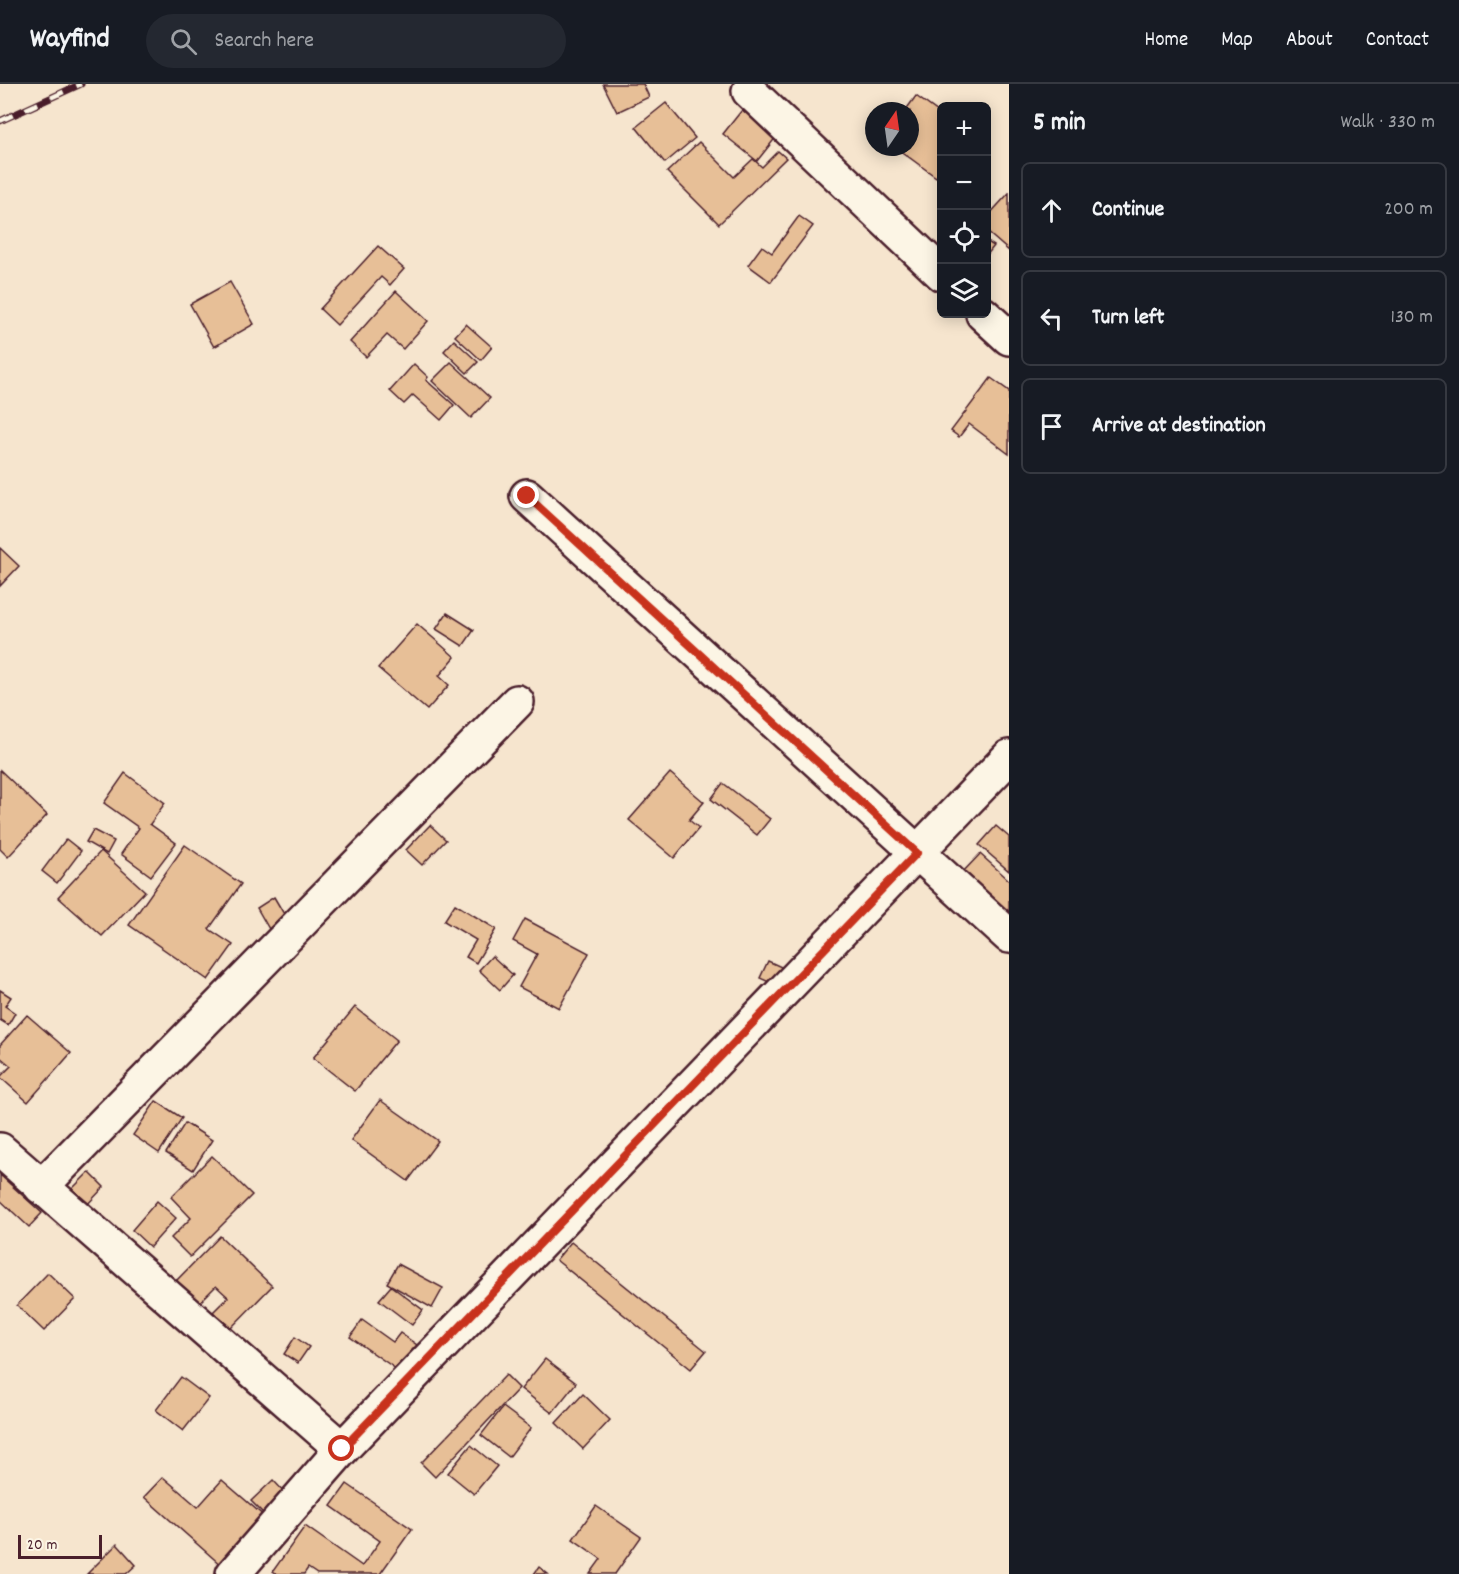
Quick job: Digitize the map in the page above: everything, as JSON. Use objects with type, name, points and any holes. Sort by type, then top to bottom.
[{"type":"street","points":[[749,91],[937,269]]},
{"type":"street","points":[[987,318],[1009,338]]},
{"type":"street","points":[[527,496],[1009,936]]},
{"type":"street","points":[[41,1186],[517,702]]},
{"type":"street","points":[[232,1574],[342,1449],[1009,757]]},
{"type":"street","points":[[0,1150],[342,1449]]},
{"type":"building","points":[[603,84],[643,84],[649,97],[617,112]]},
{"type":"building","points":[[916,96],[937,111],[936,177],[907,156],[919,156],[919,102],[912,102]]},
{"type":"building","points":[[666,103],[695,138],[665,163],[636,127]]},
{"type":"building","points":[[742,110],[777,136],[757,161],[723,134]]},
{"type":"building","points":[[699,142],[734,177],[753,159],[762,167],[778,151],[786,158],[719,224],[667,172]]},
{"type":"building","points":[[1009,193],[1009,251],[991,235],[991,213]]},
{"type":"building","points":[[799,216],[813,226],[771,282],[748,265],[762,246],[772,253]]},
{"type":"building","points":[[378,246],[404,269],[390,285],[381,277],[337,325],[320,309]]},
{"type":"building","points":[[230,282],[254,324],[214,347],[190,304]]},
{"type":"building","points":[[396,291],[428,321],[403,349],[387,335],[366,357],[350,342]]},
{"type":"building","points":[[466,324],[492,347],[481,360],[455,336]]},
{"type":"building","points":[[454,340],[478,362],[467,373],[444,351]]},
{"type":"building","points":[[451,362],[490,398],[471,418],[432,381]]},
{"type":"building","points":[[414,364],[428,377],[426,380],[454,405],[441,420],[413,395],[404,404],[390,391]]},
{"type":"building","points":[[991,378],[1009,391],[1009,454],[969,424],[959,437],[951,431]]},
{"type":"building","points":[[0,548],[19,566],[0,586]]},
{"type":"building","points":[[447,613],[474,630],[463,646],[436,629]]},
{"type":"building","points":[[417,624],[455,657],[439,676],[449,685],[427,710],[378,668]]},
{"type":"building","points":[[0,770],[47,815],[8,857],[0,849]]},
{"type":"building","points":[[125,773],[165,803],[150,824],[176,843],[151,876],[121,854],[139,828],[104,803]]},
{"type":"building","points":[[670,773],[704,802],[689,820],[699,828],[674,858],[629,820]]},
{"type":"building","points":[[723,783],[770,819],[757,835],[711,799]]},
{"type":"building","points":[[430,825],[446,840],[422,865],[406,850]]},
{"type":"building","points":[[996,826],[1009,837],[1009,871],[979,845]]},
{"type":"building","points":[[93,830],[114,841],[107,854],[86,842]]},
{"type":"building","points":[[66,839],[81,851],[57,883],[42,871]]},
{"type":"building","points":[[185,845],[241,884],[209,929],[233,945],[208,980],[129,925]]},
{"type":"building","points":[[101,851],[145,891],[102,936],[58,897]]},
{"type":"building","points":[[980,854],[1009,880],[1009,919],[961,874]]},
{"type":"building","points":[[274,897],[291,926],[273,936],[257,908]]},
{"type":"building","points":[[455,904],[496,929],[476,963],[466,957],[476,940],[444,921]]},
{"type":"building","points":[[525,919],[589,953],[559,1008],[519,987],[537,954],[513,941]]},
{"type":"building","points":[[492,956],[513,975],[500,990],[479,970]]},
{"type":"building","points":[[768,961],[788,970],[780,987],[760,978]]},
{"type":"building","points":[[0,990],[11,997],[5,1006],[15,1013],[8,1025],[0,1020]]},
{"type":"building","points":[[355,1007],[397,1040],[355,1091],[313,1058]]},
{"type":"building","points":[[27,1015],[71,1053],[28,1102],[0,1077],[11,1066],[0,1057],[0,1045]]},
{"type":"building","points":[[380,1100],[438,1141],[408,1181],[351,1140]]},
{"type":"building","points":[[156,1101],[182,1118],[159,1153],[133,1135]]},
{"type":"building","points":[[185,1123],[212,1140],[193,1170],[166,1153]]},
{"type":"building","points":[[212,1156],[252,1195],[190,1257],[171,1238],[191,1218],[171,1197]]},
{"type":"building","points":[[89,1172],[104,1187],[85,1207],[70,1191]]},
{"type":"building","points":[[0,1175],[42,1213],[29,1227],[0,1200]]},
{"type":"building","points":[[157,1201],[176,1218],[150,1247],[132,1230]]},
{"type":"building","points":[[220,1236],[272,1286],[230,1329],[213,1312],[228,1297],[216,1286],[199,1303],[176,1281]]},
{"type":"building","points":[[571,1242],[706,1351],[691,1369],[556,1260]]},
{"type":"building","points":[[398,1264],[443,1288],[432,1308],[387,1283]]},
{"type":"building","points":[[48,1273],[75,1299],[44,1331],[17,1305]]},
{"type":"building","points":[[391,1286],[423,1310],[412,1325],[379,1300]]},
{"type":"building","points":[[362,1320],[393,1342],[400,1333],[417,1345],[399,1371],[350,1337]]},
{"type":"building","points":[[295,1337],[309,1347],[298,1363],[284,1354]]},
{"type":"building","points":[[545,1359],[576,1383],[552,1413],[521,1389]]},
{"type":"building","points":[[506,1375],[519,1388],[435,1477],[421,1463]]},
{"type":"building","points":[[181,1377],[209,1398],[183,1431],[156,1410]]},
{"type":"building","points":[[583,1394],[610,1420],[583,1449],[556,1423]]},
{"type":"building","points":[[503,1407],[531,1428],[509,1457],[481,1435]]},
{"type":"building","points":[[471,1445],[497,1466],[474,1494],[448,1473]]},
{"type":"building","points":[[163,1477],[198,1507],[222,1480],[265,1517],[222,1566],[144,1497]]},
{"type":"building","points":[[273,1480],[288,1496],[267,1517],[251,1501]]},
{"type":"building","points":[[347,1484],[412,1529],[380,1574],[317,1574],[308,1568],[304,1574],[277,1574],[273,1571],[305,1526],[362,1566],[380,1541],[331,1506]]},
{"type":"building","points":[[596,1506],[641,1537],[615,1574],[590,1574],[601,1559],[573,1539]]},
{"type":"building","points":[[117,1544],[136,1565],[126,1574],[87,1574]]},
{"type":"building","points":[[539,1567],[548,1574],[534,1574]]},
{"type":"railway","points":[[0,121],[81,84]]},
{"type":"route","points":[[342,1449],[917,853],[527,496]]}]
